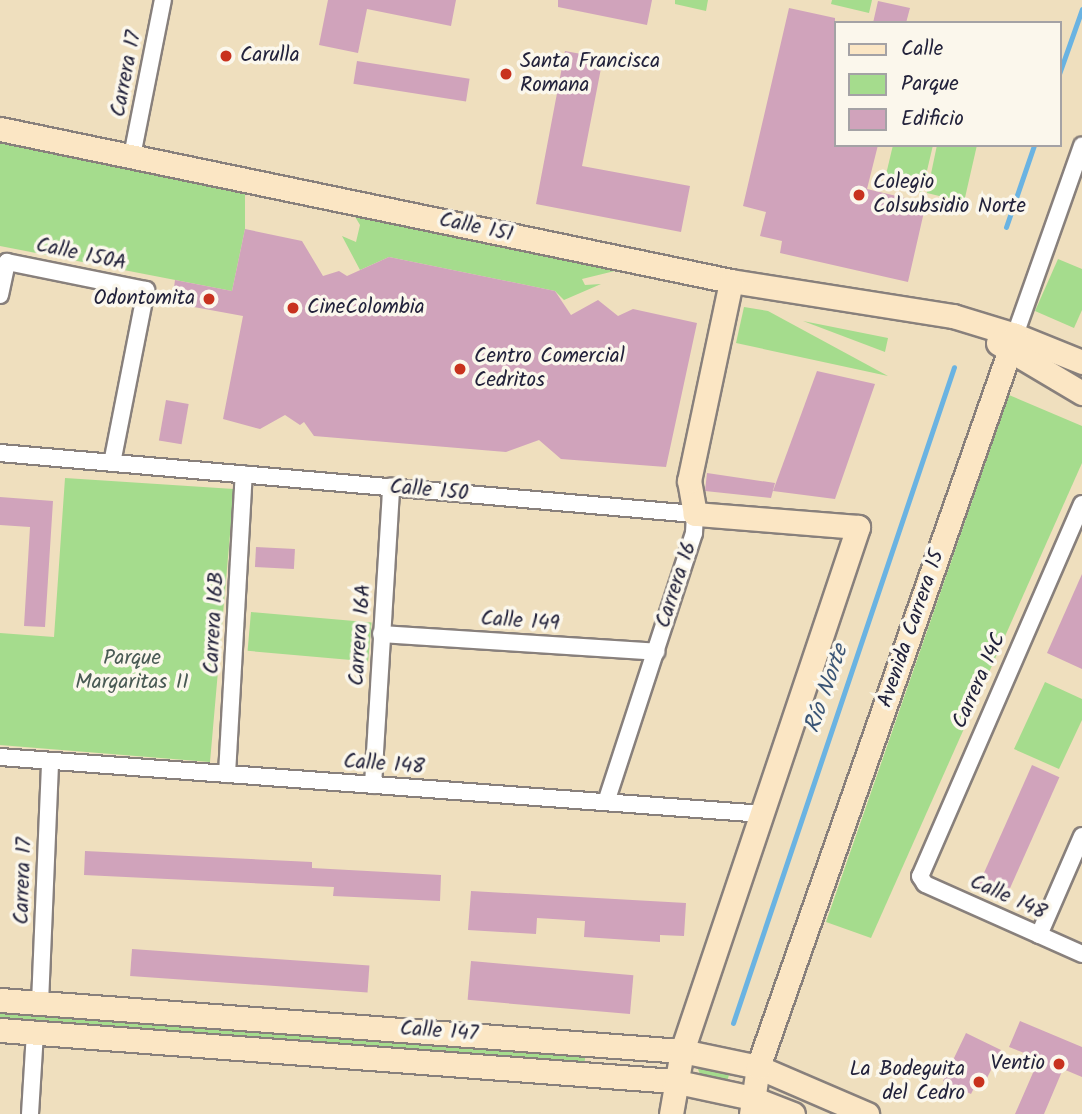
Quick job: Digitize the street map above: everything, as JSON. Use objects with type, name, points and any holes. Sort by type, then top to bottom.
[{"type":"street","name":"Carrera 17","points":[[132,156],[163,0]]},
{"type":"street","name":"Calle 151","points":[[0,129],[731,281],[953,316],[1012,343],[1082,362]]},
{"type":"street","name":"Avenida Carrera 15","points":[[751,1106],[758,1067],[1082,146]]},
{"type":"street","name":"Calle 150A","points":[[0,295],[7,262],[146,290],[111,463]]},
{"type":"street","name":"Carrera 16","points":[[606,802],[694,533],[695,514],[689,481],[731,281]]},
{"type":"street","name":"Calle 151","points":[[1012,343],[1082,393]]},
{"type":"street","name":"Calle 150","points":[[0,453],[858,527],[764,814]]},
{"type":"street","name":"Carrera 16B","points":[[227,774],[244,474]]},
{"type":"street","name":"Carrera 16A","points":[[373,785],[391,487]]},
{"type":"street","name":"Carrera 14C","points":[[920,876],[1082,505]]},
{"type":"street","name":"Calle 149","points":[[381,634],[656,652]]},
{"type":"street","name":"Calle 148","points":[[0,757],[764,814]]},
{"type":"street","name":"Carrera 17","points":[[40,1003],[50,761]]},
{"type":"street","points":[[671,1114],[673,1082],[682,1051],[764,814]]},
{"type":"street","points":[[1039,935],[1082,836]]},
{"type":"street","name":"Calle 148","points":[[920,876],[925,884],[1082,954]]},
{"type":"street","name":"Calle 147","points":[[0,1000],[682,1051],[758,1067],[867,1114]]},
{"type":"street","name":"Calle 147","points":[[0,1030],[673,1082],[751,1106],[793,1114]]},
{"type":"street","points":[[30,1114],[35,1033]]},
{"type":"green space","points":[[675,0],[708,0],[706,11],[675,4]]},
{"type":"green space","points":[[832,0],[872,0],[869,13],[831,4]]},
{"type":"green space","points":[[0,139],[245,190],[245,229],[232,291],[0,246]]},
{"type":"green space","points":[[893,147],[933,147],[922,192],[884,183]]},
{"type":"green space","points":[[937,147],[977,147],[964,202],[927,193]]},
{"type":"green space","points":[[351,210],[627,268],[582,279],[585,285],[601,284],[564,300],[555,291],[389,257],[360,270],[342,236],[356,242],[360,225]]},
{"type":"green space","points":[[1058,259],[1082,269],[1082,310],[1074,328],[1035,311]]},
{"type":"green space","points":[[744,307],[768,311],[888,376],[736,343]]},
{"type":"green space","points":[[803,321],[888,338],[885,352]]},
{"type":"green space","points":[[1009,395],[1082,426],[1082,463],[871,938],[826,922]]},
{"type":"green space","name":"Parque Margaritas II","points":[[65,478],[234,489],[210,762],[0,745],[0,633],[54,637]]},
{"type":"green space","points":[[251,612],[372,623],[368,661],[248,651]]},
{"type":"green space","points":[[1045,682],[1082,699],[1082,720],[1059,769],[1014,749]]},
{"type":"green space","points":[[0,1008],[586,1052],[584,1066],[0,1025]]},
{"type":"green space","points":[[696,1064],[730,1071],[726,1086],[701,1077]]},
{"type":"building","points":[[328,0],[456,0],[451,26],[367,9],[358,53],[319,45]]},
{"type":"building","points":[[558,0],[652,0],[647,25],[558,7]]},
{"type":"building","points":[[878,1],[910,8],[907,21],[873,21]]},
{"type":"building","points":[[789,8],[835,18],[834,147],[878,147],[867,189],[926,203],[908,282],[780,253],[782,241],[760,236],[766,212],[743,206]]},
{"type":"building","points":[[565,51],[603,58],[582,166],[690,186],[681,232],[536,204]]},
{"type":"building","points":[[357,61],[470,79],[466,102],[353,84]]},
{"type":"building","name":"Centro Comercial Cedritos","points":[[245,229],[302,241],[323,276],[339,271],[347,276],[389,257],[555,291],[571,315],[598,300],[618,316],[633,309],[697,323],[666,467],[561,459],[539,440],[506,452],[314,436],[304,422],[300,425],[285,415],[260,429],[223,419],[243,316],[172,303],[175,280],[232,291]]},
{"type":"building","points":[[817,371],[875,384],[835,499],[773,491]]},
{"type":"building","points":[[166,400],[189,404],[182,444],[159,440]]},
{"type":"building","points":[[707,473],[775,483],[771,498],[705,491]]},
{"type":"building","points":[[0,497],[53,501],[45,627],[24,626],[30,527],[0,525]]},
{"type":"building","points":[[256,547],[295,549],[294,569],[255,567]]},
{"type":"building","points":[[1082,574],[1082,669],[1047,653]]},
{"type":"building","points":[[1032,765],[1059,777],[1004,901],[977,889]]},
{"type":"building","points":[[85,851],[312,862],[312,868],[441,875],[440,901],[333,896],[334,887],[84,875]]},
{"type":"building","points":[[471,891],[686,903],[684,936],[660,935],[660,942],[584,937],[585,921],[537,918],[536,934],[468,930]]},
{"type":"building","points":[[132,949],[369,966],[368,993],[130,976]]},
{"type":"building","points":[[471,961],[633,975],[630,1014],[468,1000]]},
{"type":"building","name":"Ventio","points":[[1020,1021],[1082,1047],[1082,1077],[1063,1069],[1044,1114],[1015,1114],[1039,1059],[1009,1047]]},
{"type":"building","points":[[966,1033],[1001,1050],[981,1090],[975,1086],[971,1094],[943,1081]]},
{"type":"waterway","name":"Río Norte","points":[[1061,68],[1082,9]]},
{"type":"waterway","name":"Río Norte","points":[[1006,227],[1033,147]]},
{"type":"waterway","name":"Río Norte","points":[[733,1023],[954,367]]},
{"type":"place","name":"Carulla","points":[[226,56]]},
{"type":"place","name":"Santa Francisca Romana","points":[[506,74]]},
{"type":"place","name":"Colegio Colsubsidio Norte","points":[[859,195]]},
{"type":"place","name":"Odontomita","points":[[209,299]]},
{"type":"place","name":"CineColombia","points":[[293,308]]},
{"type":"place","name":"Centro Comercial Cedritos","points":[[460,369]]},
{"type":"place","name":"Ventio","points":[[1059,1064]]},
{"type":"place","name":"La Bodeguita del Cedro","points":[[979,1082]]}]
